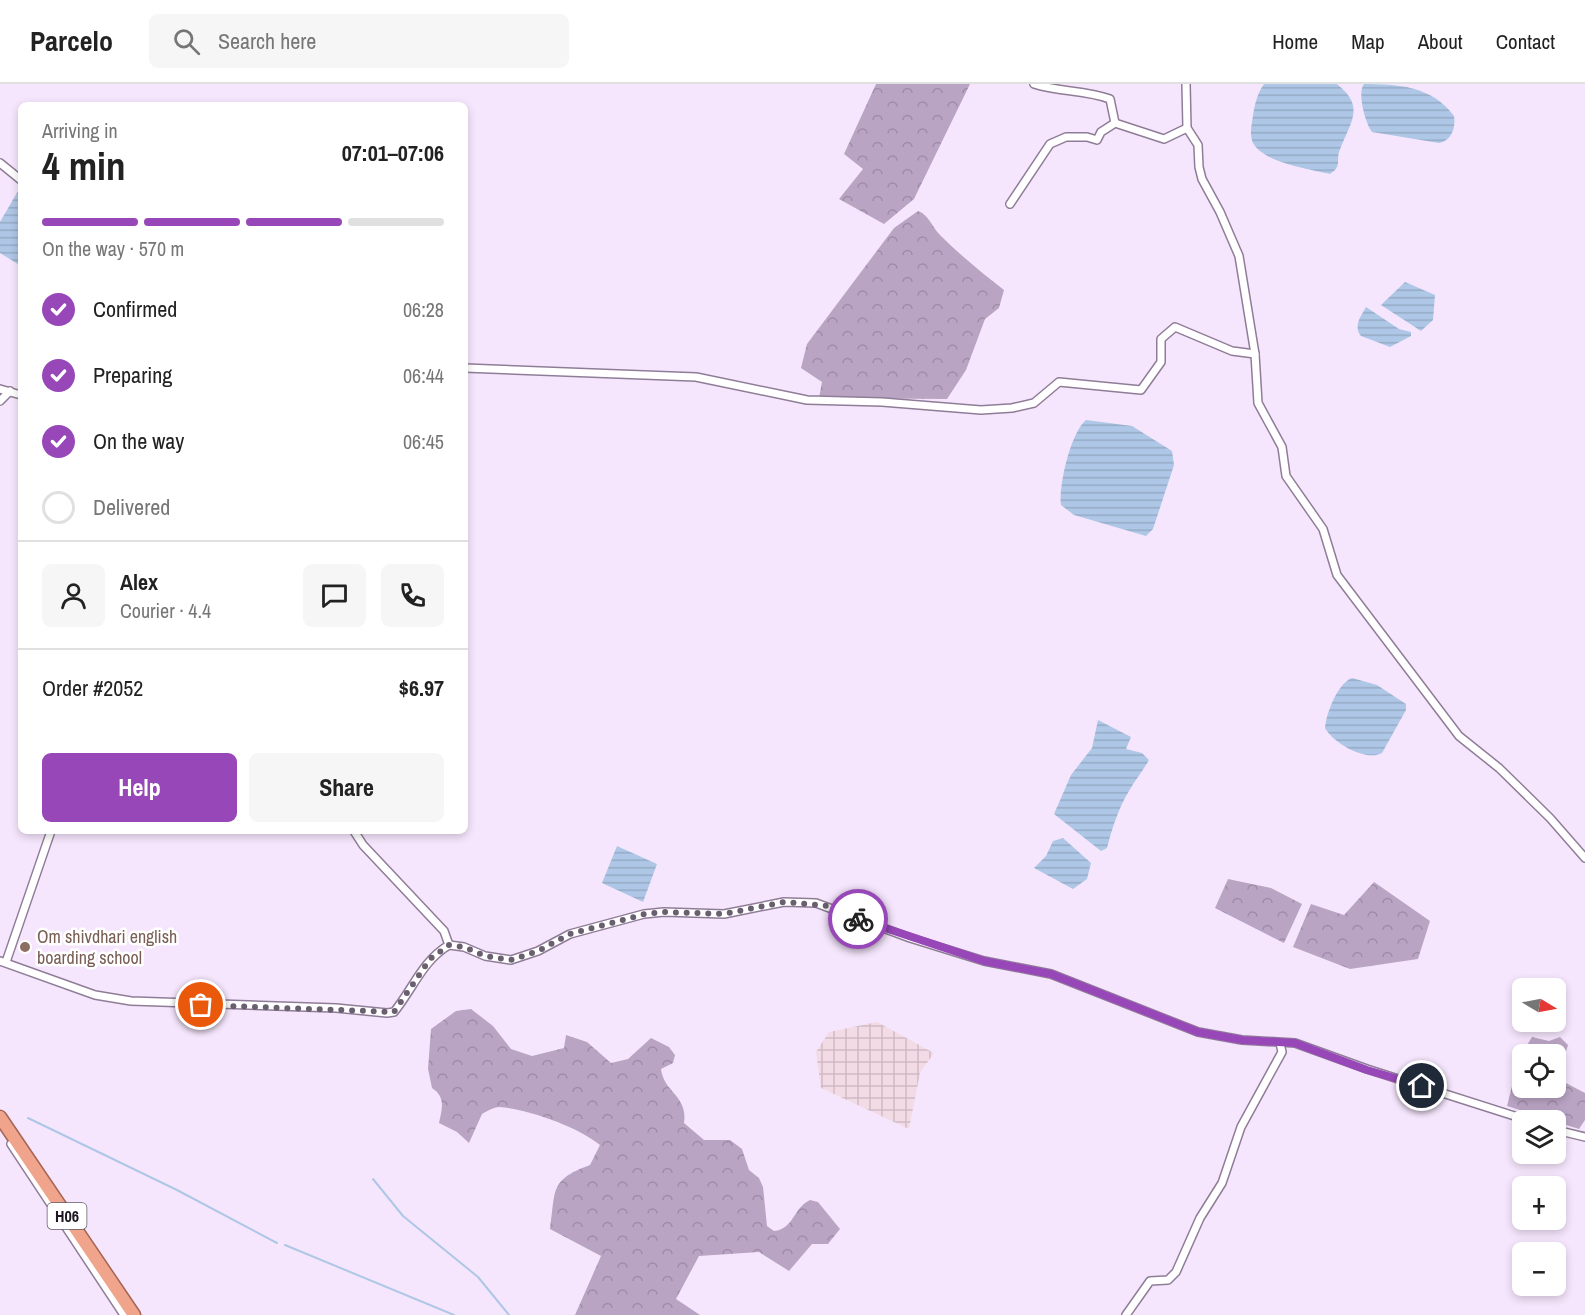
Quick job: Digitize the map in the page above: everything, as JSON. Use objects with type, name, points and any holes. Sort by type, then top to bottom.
[{"type":"highway","name":"H06","points":[[0,1118],[135,1315]]},
{"type":"street","points":[[1034,84],[1054,90],[1094,93],[1110,99],[1115,123]]},
{"type":"street","points":[[1186,84],[1187,128],[1197,145],[1198,167],[1202,178],[1239,256],[1254,354],[1258,403],[1282,447],[1286,476],[1323,529],[1337,574],[1459,736],[1499,768],[1550,818],[1585,858]]},
{"type":"street","points":[[1115,123],[1164,140],[1187,128]]},
{"type":"street","points":[[1010,204],[1050,144],[1066,137],[1097,140],[1101,132],[1115,123]]},
{"type":"street","points":[[0,163],[18,178]]},
{"type":"street","points":[[468,368],[696,377],[807,400],[882,402],[981,410],[1012,408],[1034,403],[1059,382],[1141,390],[1161,362],[1161,339],[1175,327],[1232,351],[1254,354]]},
{"type":"street","points":[[0,389],[18,394]]},
{"type":"street","points":[[0,401],[10,391]]},
{"type":"street","points":[[50,834],[3,962],[95,995],[131,1001],[327,1008],[387,1013],[394,1012],[405,999],[430,959],[449,945],[464,947],[485,956],[511,960],[538,951],[570,934],[645,914],[664,912],[724,914],[784,902],[816,903],[910,938],[984,961],[1051,974],[1198,1032],[1226,1038],[1295,1043],[1367,1070],[1512,1115]]},
{"type":"street","points":[[356,834],[363,845],[444,931],[449,945]]},
{"type":"street","points":[[1125,1315],[1150,1281],[1168,1280],[1176,1272],[1187,1243],[1222,1183],[1241,1127],[1282,1052],[1280,1043]]},
{"type":"street","points":[[0,1127],[124,1315]]},
{"type":"street","points":[[1566,1132],[1585,1137]]},
{"type":"shaded area","points":[[877,1022],[934,1053],[920,1073],[909,1129],[821,1088],[816,1052],[829,1032]]},
{"type":"green space","points":[[876,84],[970,84],[914,199],[884,224],[839,199],[863,169],[844,154]]},
{"type":"green space","points":[[918,211],[925,215],[955,250],[1004,290],[999,308],[985,319],[966,370],[947,399],[819,398],[822,382],[801,368],[807,344],[894,228]]},
{"type":"green space","points":[[1228,879],[1271,888],[1302,904],[1284,943],[1215,908]]},
{"type":"green space","points":[[1374,882],[1430,921],[1418,959],[1350,969],[1293,947],[1311,904],[1344,915]]},
{"type":"green space","points":[[471,1009],[493,1026],[511,1049],[532,1056],[564,1048],[566,1035],[587,1042],[611,1063],[628,1059],[651,1038],[669,1047],[675,1055],[673,1063],[661,1069],[666,1084],[683,1106],[684,1123],[704,1140],[730,1140],[742,1149],[749,1170],[759,1178],[763,1187],[767,1226],[774,1231],[786,1226],[800,1208],[810,1200],[818,1202],[840,1229],[828,1244],[812,1244],[789,1271],[759,1252],[699,1256],[676,1299],[700,1315],[575,1315],[601,1256],[550,1229],[554,1196],[557,1188],[567,1176],[590,1165],[600,1145],[566,1126],[511,1108],[497,1107],[482,1114],[469,1143],[457,1132],[439,1123],[441,1099],[432,1088],[428,1069],[431,1029],[456,1011]]},
{"type":"green space","points":[[1532,1037],[1549,1041],[1560,1037],[1568,1045],[1566,1052],[1566,1044],[1528,1044]]},
{"type":"green space","points":[[1566,1083],[1585,1093],[1585,1120],[1579,1129],[1566,1125],[1566,1110],[1520,1110],[1507,1106],[1512,1086],[1512,1098],[1566,1098]]},
{"type":"water","points":[[1264,84],[1337,84],[1346,93],[1351,101],[1353,116],[1339,152],[1337,166],[1330,174],[1267,156],[1253,143],[1251,133],[1254,111],[1258,95]]},
{"type":"water","points":[[1364,84],[1402,86],[1435,98],[1454,116],[1452,133],[1447,140],[1439,143],[1372,132],[1363,108],[1361,94]]},
{"type":"water","points":[[18,191],[18,264],[0,253],[0,222]]},
{"type":"water","points":[[1405,282],[1435,295],[1433,320],[1421,331],[1381,305]]},
{"type":"water","points":[[1366,307],[1399,329],[1411,332],[1411,336],[1390,347],[1361,336],[1358,325]]},
{"type":"water","points":[[1086,420],[1132,426],[1172,451],[1174,465],[1153,529],[1146,536],[1074,515],[1061,505],[1067,460],[1075,436]]},
{"type":"water","points":[[1352,678],[1377,685],[1406,704],[1406,710],[1382,753],[1367,755],[1350,750],[1335,740],[1325,728],[1334,699],[1342,686]]},
{"type":"water","points":[[1098,720],[1131,737],[1126,749],[1142,753],[1149,760],[1122,805],[1107,848],[1101,851],[1054,814],[1071,775],[1092,748]]},
{"type":"water","points":[[1063,838],[1091,863],[1087,879],[1073,889],[1034,868],[1046,856],[1053,841]]},
{"type":"water","points":[[617,846],[657,864],[643,902],[602,883]]},
{"type":"waterway","points":[[28,1118],[177,1190],[277,1243]]},
{"type":"waterway","points":[[373,1179],[403,1216],[478,1277],[509,1315]]},
{"type":"waterway","points":[[285,1245],[454,1315]]},
{"type":"way so far","points":[[201,1005],[336,1008],[394,1012],[430,959],[449,945],[464,947],[485,956],[511,960],[538,951],[551,942],[570,934],[645,914],[664,912],[724,914],[784,902],[803,902],[830,906],[858,919]]},
{"type":"place","name":"Om shivdhari english boarding school","points":[[25,947]]},
{"type":"route","points":[[858,919],[984,961],[1051,974],[1211,1036],[1295,1043],[1367,1070],[1422,1086]]}]
